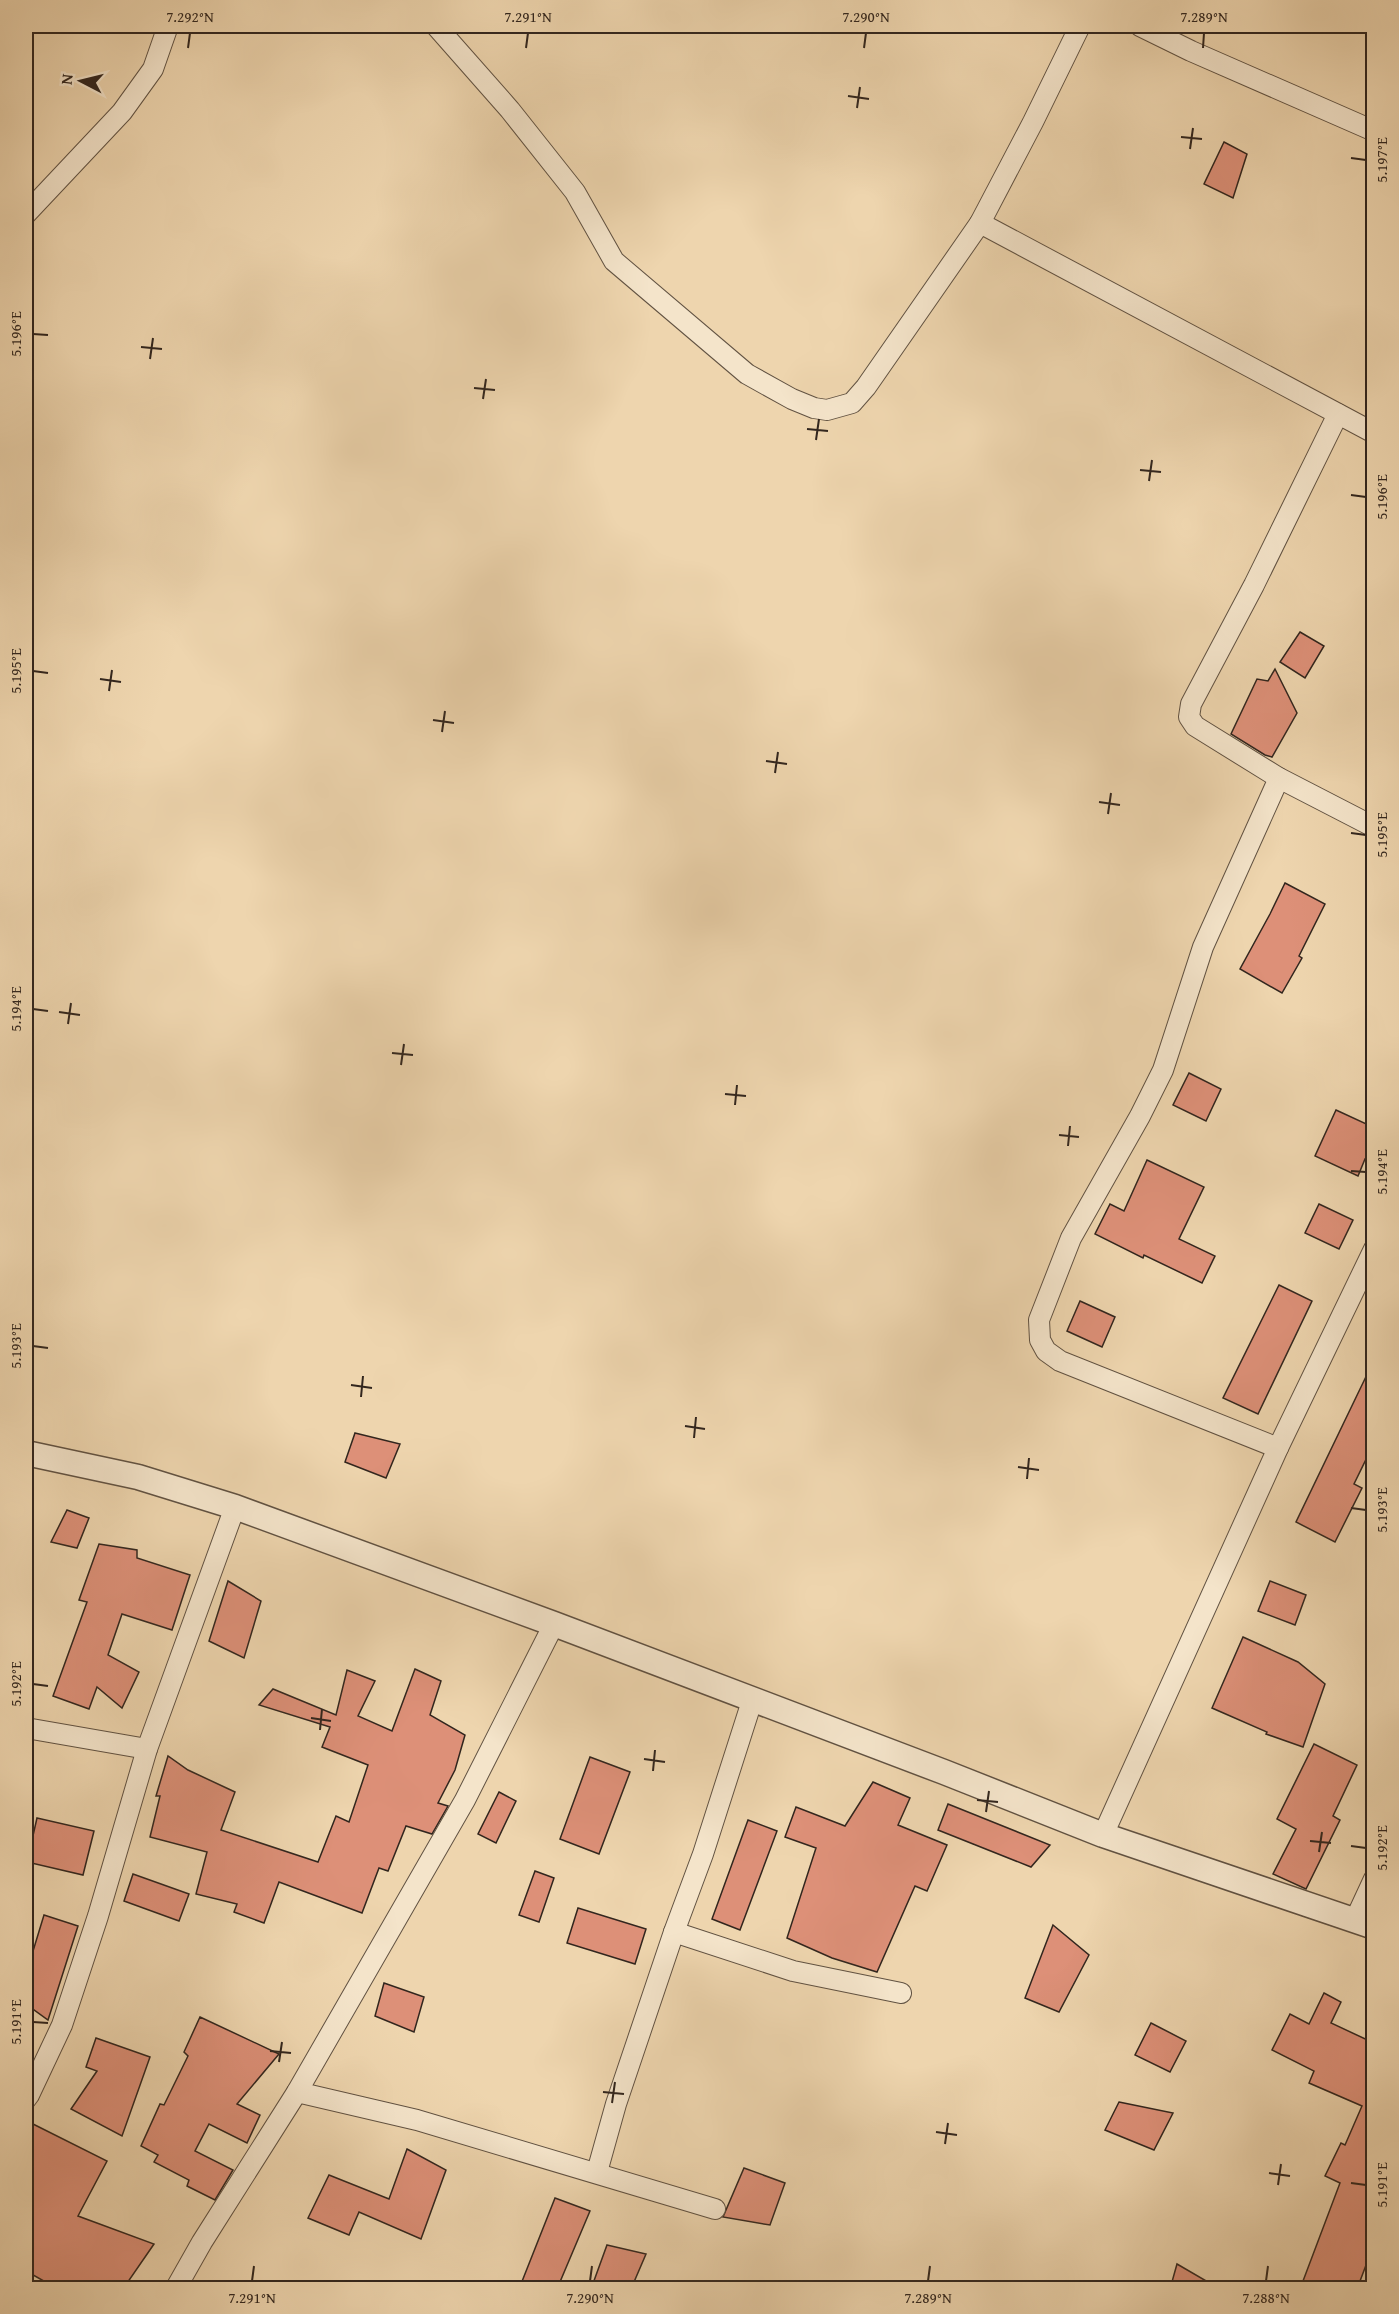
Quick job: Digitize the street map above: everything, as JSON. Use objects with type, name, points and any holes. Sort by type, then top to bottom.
[{"type":"street","points":[[26,214],[123,112],[153,69],[168,26]]},
{"type":"street","points":[[436,26],[510,110],[575,192],[614,261],[747,374],[792,399],[814,408],[827,410],[852,403],[866,387],[980,223],[1080,26]]},
{"type":"street","points":[[1140,26],[1374,131]]},
{"type":"street","points":[[980,223],[1374,433]]},
{"type":"street","points":[[1338,414],[1254,585],[1191,704],[1189,717],[1195,726],[1279,778],[1374,827]]},
{"type":"street","points":[[1278,1448],[1060,1361],[1046,1351],[1040,1340],[1039,1320],[1071,1238],[1140,1116],[1163,1070],[1203,946],[1279,778]]},
{"type":"street","points":[[1103,1835],[1278,1448],[1374,1249]]},
{"type":"street","points":[[26,1453],[138,1477],[234,1507],[554,1624],[752,1701],[945,1772],[1103,1835],[1364,1923],[1374,1879]]},
{"type":"street","points":[[26,2099],[62,2025],[98,1917],[147,1749],[234,1507]]},
{"type":"street","points":[[176,2289],[202,2242],[297,2092],[465,1800],[554,1624]]},
{"type":"street","points":[[597,2172],[616,2104],[674,1932],[704,1854],[752,1701]]},
{"type":"street","points":[[26,1728],[147,1749]]},
{"type":"street","points":[[674,1932],[793,1971],[901,1993]]},
{"type":"street","points":[[297,2092],[417,2120],[715,2209]]},
{"type":"building","points":[[1224,142],[1247,154],[1233,198],[1204,184]]},
{"type":"building","points":[[1300,632],[1324,646],[1305,678],[1280,662]]},
{"type":"building","points":[[1275,669],[1297,713],[1272,757],[1231,734],[1257,679],[1268,681]]},
{"type":"building","points":[[1285,883],[1325,904],[1299,956],[1302,958],[1282,993],[1240,969]]},
{"type":"building","points":[[1189,1073],[1221,1089],[1206,1121],[1173,1105]]},
{"type":"building","points":[[1336,1110],[1373,1127],[1366,1142],[1374,1145],[1374,1163],[1365,1159],[1358,1176],[1315,1156]]},
{"type":"building","points":[[1147,1160],[1204,1187],[1179,1239],[1215,1256],[1202,1283],[1144,1255],[1143,1258],[1095,1234],[1110,1204],[1124,1211]]},
{"type":"building","points":[[1319,1204],[1353,1220],[1339,1249],[1305,1233]]},
{"type":"building","points":[[1279,1285],[1312,1301],[1258,1414],[1223,1398]]},
{"type":"building","points":[[1080,1301],[1115,1317],[1102,1347],[1067,1331]]},
{"type":"building","points":[[1374,1360],[1374,1443],[1354,1484],[1362,1488],[1335,1542],[1296,1522]]},
{"type":"building","points":[[355,1433],[400,1444],[386,1478],[345,1462]]},
{"type":"building","points":[[67,1510],[89,1518],[77,1548],[51,1542]]},
{"type":"building","points":[[99,1544],[137,1550],[137,1558],[190,1575],[172,1630],[122,1614],[108,1655],[139,1672],[122,1708],[97,1687],[89,1709],[53,1696],[87,1602],[79,1600]]},
{"type":"building","points":[[228,1581],[261,1601],[244,1658],[209,1641]]},
{"type":"building","points":[[1270,1581],[1306,1595],[1295,1625],[1258,1611]]},
{"type":"building","points":[[1243,1637],[1298,1662],[1325,1684],[1303,1747],[1266,1734],[1267,1732],[1212,1708]]},
{"type":"building","points":[[415,1669],[441,1681],[430,1715],[465,1735],[455,1770],[438,1803],[448,1806],[432,1834],[406,1826],[388,1871],[379,1868],[362,1913],[279,1882],[264,1923],[234,1912],[237,1904],[196,1894],[207,1852],[150,1837],[160,1796],[156,1796],[168,1756],[188,1770],[235,1792],[221,1830],[318,1862],[336,1816],[349,1822],[368,1765],[322,1747],[330,1727],[259,1705],[273,1689],[336,1715],[347,1670],[375,1681],[358,1716],[392,1731]]},
{"type":"building","points":[[1314,1744],[1357,1765],[1333,1816],[1340,1820],[1306,1889],[1273,1874],[1296,1829],[1277,1819]]},
{"type":"building","points":[[590,1757],[630,1772],[599,1854],[560,1839]]},
{"type":"building","points":[[873,1782],[910,1798],[898,1825],[947,1845],[927,1891],[915,1886],[877,1972],[832,1958],[787,1938],[816,1848],[785,1837],[796,1807],[845,1826]]},
{"type":"building","points":[[499,1792],[516,1801],[496,1843],[478,1834]]},
{"type":"building","points":[[948,1804],[1050,1845],[1031,1867],[938,1830]]},
{"type":"building","points":[[37,1818],[94,1831],[83,1875],[27,1862]]},
{"type":"building","points":[[748,1820],[777,1831],[740,1930],[712,1919]]},
{"type":"building","points":[[535,1871],[554,1878],[539,1922],[519,1915]]},
{"type":"building","points":[[133,1874],[189,1894],[179,1921],[124,1901]]},
{"type":"building","points":[[578,1908],[646,1929],[635,1964],[567,1943]]},
{"type":"building","points":[[44,1915],[78,1926],[48,2020],[26,2004],[26,1974]]},
{"type":"building","points":[[1053,1925],[1089,1955],[1059,2012],[1025,1998]]},
{"type":"building","points":[[384,1983],[424,1997],[414,2032],[375,2016]]},
{"type":"building","points":[[1324,1993],[1341,2002],[1331,2023],[1374,2043],[1374,2244],[1357,2289],[1300,2289],[1340,2183],[1325,2176],[1341,2143],[1345,2145],[1362,2106],[1309,2083],[1314,2071],[1272,2050],[1290,2014],[1309,2024]]},
{"type":"building","points":[[200,2017],[279,2054],[237,2104],[260,2115],[247,2143],[209,2124],[195,2151],[233,2170],[215,2200],[187,2186],[189,2180],[154,2162],[158,2155],[141,2146],[160,2104],[164,2105],[188,2056],[184,2052]]},
{"type":"building","points":[[1151,2023],[1186,2041],[1170,2072],[1135,2055]]},
{"type":"building","points":[[96,2038],[150,2057],[122,2136],[71,2109],[97,2071],[86,2067]]},
{"type":"building","points":[[1119,2102],[1173,2113],[1154,2150],[1105,2130]]},
{"type":"building","points":[[31,2123],[107,2161],[78,2216],[154,2244],[123,2289],[58,2289],[26,2271],[26,2135]]},
{"type":"building","points":[[407,2149],[446,2170],[421,2239],[359,2212],[349,2235],[308,2218],[329,2175],[389,2199]]},
{"type":"building","points":[[744,2168],[785,2183],[770,2225],[723,2217]]},
{"type":"building","points":[[555,2198],[590,2211],[557,2289],[519,2289]]},
{"type":"building","points":[[607,2245],[646,2254],[631,2289],[591,2289]]},
{"type":"building","points":[[1177,2264],[1220,2289],[1170,2289]]}]
